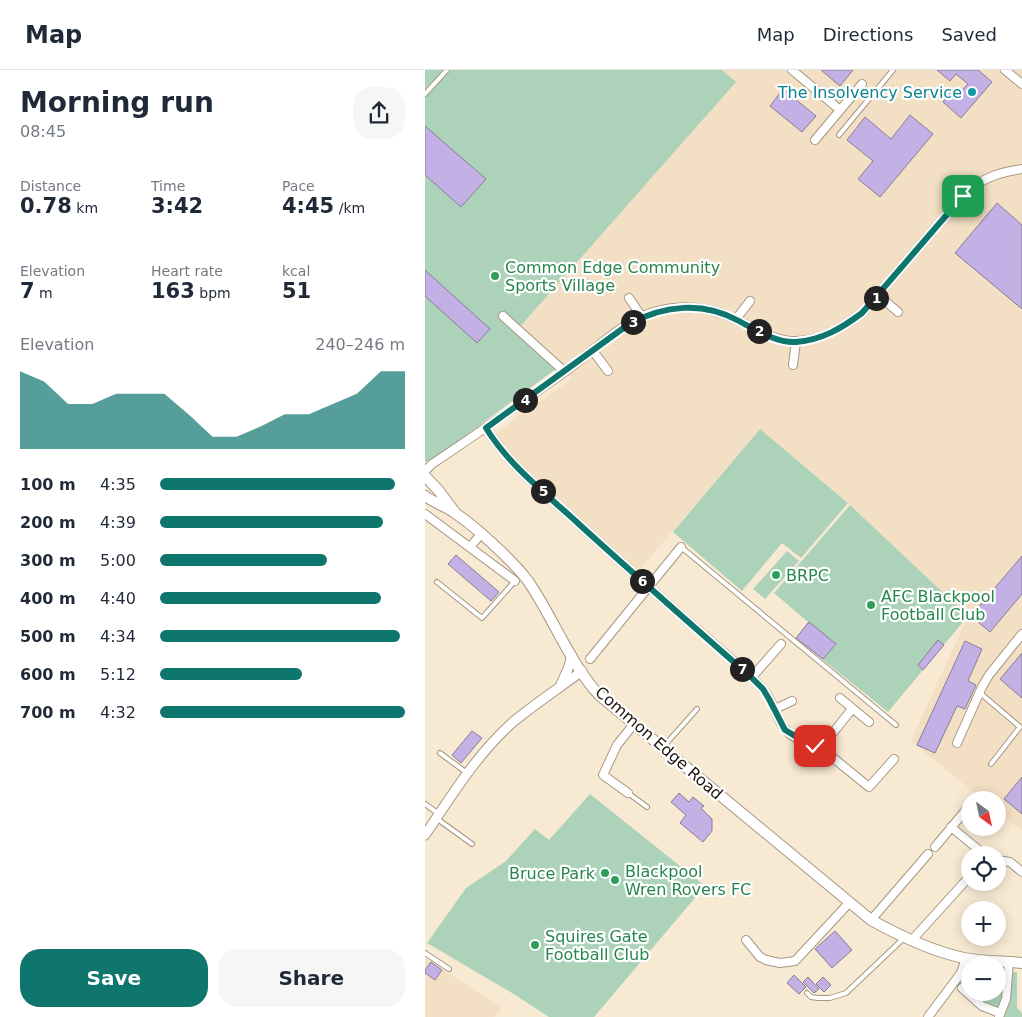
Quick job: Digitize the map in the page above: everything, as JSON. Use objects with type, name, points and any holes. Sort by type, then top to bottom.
[{"type":"main road","name":"Common Edge Road","points":[[427,479],[454,512]]},
{"type":"main road","name":"Common Edge Road","points":[[425,496],[454,512],[481,534],[523,575],[581,671],[599,695],[871,920],[908,939],[942,952],[961,957]]},
{"type":"main road","name":"Common Edge Road","points":[[1006,962],[1022,963]]},
{"type":"street","points":[[792,70],[840,110]]},
{"type":"street","points":[[1005,70],[1022,84]]},
{"type":"street","points":[[815,140],[861,84]]},
{"type":"street","points":[[425,471],[429,465],[486,428],[629,324],[655,312],[689,306],[707,309],[736,319],[773,338],[796,342],[825,336],[843,327],[862,313],[879,295],[963,196],[976,184],[992,175],[1022,169]]},
{"type":"street","points":[[879,295],[898,312]]},
{"type":"street","points":[[629,298],[642,317]]},
{"type":"street","points":[[736,319],[750,301]]},
{"type":"street","points":[[503,316],[565,372]]},
{"type":"street","points":[[793,365],[796,342]]},
{"type":"street","points":[[593,351],[608,371]]},
{"type":"street","points":[[486,428],[505,456],[763,689],[785,730],[815,746],[824,744],[853,708]]},
{"type":"street","points":[[427,479],[429,465]]},
{"type":"street","points":[[425,514],[515,581]]},
{"type":"street","points":[[470,547],[481,534]]},
{"type":"street","points":[[590,659],[681,547]]},
{"type":"street","points":[[957,743],[979,692],[989,675],[1022,634]]},
{"type":"street","points":[[752,678],[781,644]]},
{"type":"street","points":[[558,688],[565,678],[572,656]]},
{"type":"street","points":[[425,835],[467,773],[513,723],[581,671]]},
{"type":"street","points":[[840,698],[869,722]]},
{"type":"street","points":[[775,709],[792,701]]},
{"type":"street","points":[[627,793],[603,775],[617,745],[634,724]]},
{"type":"street","points":[[824,744],[832,757],[869,787],[894,759]]},
{"type":"street","points":[[935,847],[961,815]]},
{"type":"street","points":[[951,827],[974,846]]},
{"type":"street","points":[[871,920],[928,854]]},
{"type":"street","points":[[1006,861],[1010,862],[1022,872]]},
{"type":"street","points":[[908,939],[961,885]]},
{"type":"street","points":[[746,940],[760,957],[766,960],[780,963],[795,961],[849,902]]},
{"type":"street","points":[[977,1001],[1000,1015],[1007,999],[1009,962]]},
{"type":"street","points":[[928,1017],[961,973]]},
{"type":"lane","points":[[425,94],[447,70]]},
{"type":"lane","points":[[839,135],[893,70]]},
{"type":"lane","points":[[681,547],[896,725]]},
{"type":"lane","points":[[437,582],[482,618],[515,581]]},
{"type":"lane","points":[[979,692],[1020,727],[991,764]]},
{"type":"lane","points":[[662,748],[697,709]]},
{"type":"lane","points":[[440,753],[467,773]]},
{"type":"lane","points":[[627,793],[647,808]]},
{"type":"lane","points":[[425,804],[472,844]]},
{"type":"lane","points":[[807,993],[811,997],[830,998],[846,992],[908,939]]},
{"type":"lane","points":[[425,953],[449,970]]},
{"type":"shaded area","points":[[722,70],[1022,70],[1022,831],[1006,818],[1006,791],[972,791],[911,741],[968,616],[845,500],[760,429],[635,575],[527,476],[491,436],[572,379],[518,329],[735,82]]},
{"type":"shaded area","points":[[425,958],[502,1007],[495,1017],[425,1017]]},
{"type":"green space","name":"Common Edge Community Sports Village","points":[[425,70],[722,70],[736,82],[518,329],[560,366],[431,461],[425,462]]},
{"type":"green space","points":[[760,429],[848,503],[801,558],[782,543],[742,591],[673,532]]},
{"type":"green space","name":"AFC Blackpool Football Club","points":[[850,505],[968,616],[888,712],[796,638],[808,622],[774,593]]},
{"type":"green space","name":"BRPC","points":[[787,551],[799,561],[765,599],[753,589]]},
{"type":"green space","points":[[590,794],[705,886],[594,1017],[549,1017],[427,943],[466,888],[506,861],[535,829],[549,840]]},
{"type":"green space","points":[[1006,972],[1017,972],[1017,1008],[1022,1013],[1022,1017],[999,1017],[976,1001],[1006,1001]]},
{"type":"green space","points":[[961,978],[961,988],[957,984]]},
{"type":"building","points":[[821,70],[853,70],[840,86]]},
{"type":"building","name":"The Insolvency Service","points":[[937,70],[978,70],[992,82],[961,118],[943,102],[953,90],[958,94],[968,84],[956,74],[950,81]]},
{"type":"building","points":[[783,89],[816,116],[802,132],[770,106]]},
{"type":"building","points":[[910,115],[933,134],[880,197],[858,179],[873,161],[847,140],[865,117],[891,139]]},
{"type":"building","points":[[425,126],[486,179],[461,207],[425,175]]},
{"type":"building","points":[[997,203],[1022,225],[1022,309],[955,253]]},
{"type":"building","points":[[425,270],[490,329],[477,343],[425,296]]},
{"type":"building","points":[[456,555],[499,592],[491,601],[448,564]]},
{"type":"building","points":[[1022,556],[1022,594],[990,632],[971,616]]},
{"type":"building","points":[[809,622],[836,644],[823,659],[796,638]]},
{"type":"building","points":[[938,640],[944,645],[923,670],[918,665]]},
{"type":"building","points":[[965,641],[982,649],[968,681],[976,685],[965,709],[957,706],[935,753],[917,745]]},
{"type":"building","points":[[1022,653],[1022,698],[1000,679]]},
{"type":"building","points":[[472,731],[482,738],[461,763],[452,755]]},
{"type":"building","points":[[1022,777],[1022,814],[1006,801],[1006,797]]},
{"type":"building","points":[[679,793],[689,802],[693,797],[704,806],[701,808],[712,819],[712,831],[703,842],[680,823],[686,815],[671,802]]},
{"type":"building","points":[[835,931],[852,950],[832,968],[815,949]]},
{"type":"building","points":[[431,962],[442,970],[435,980],[425,973]]},
{"type":"building","points":[[794,975],[806,987],[799,994],[787,983]]},
{"type":"building","points":[[808,977],[819,989],[814,993],[803,982]]},
{"type":"building","points":[[823,977],[831,985],[824,992],[816,984]]},
{"type":"place","name":"The Insolvency Service","points":[[972,92]]},
{"type":"place","name":"Common Edge Community Sports Village","points":[[495,276]]},
{"type":"place","name":"BRPC","points":[[776,575]]},
{"type":"place","name":"AFC Blackpool Football Club","points":[[871,605]]},
{"type":"place","name":"Bruce Park","points":[[605,873]]},
{"type":"place","name":"Blackpool Wren Rovers FC","points":[[615,880]]},
{"type":"place","name":"Squires Gate Football Club","points":[[535,945]]},
{"type":"route","points":[[815,746],[785,730],[763,689],[635,576],[505,456],[486,428],[629,324],[655,312],[689,306],[707,309],[736,319],[773,338],[796,342],[825,336],[843,327],[862,313],[963,196]]}]
